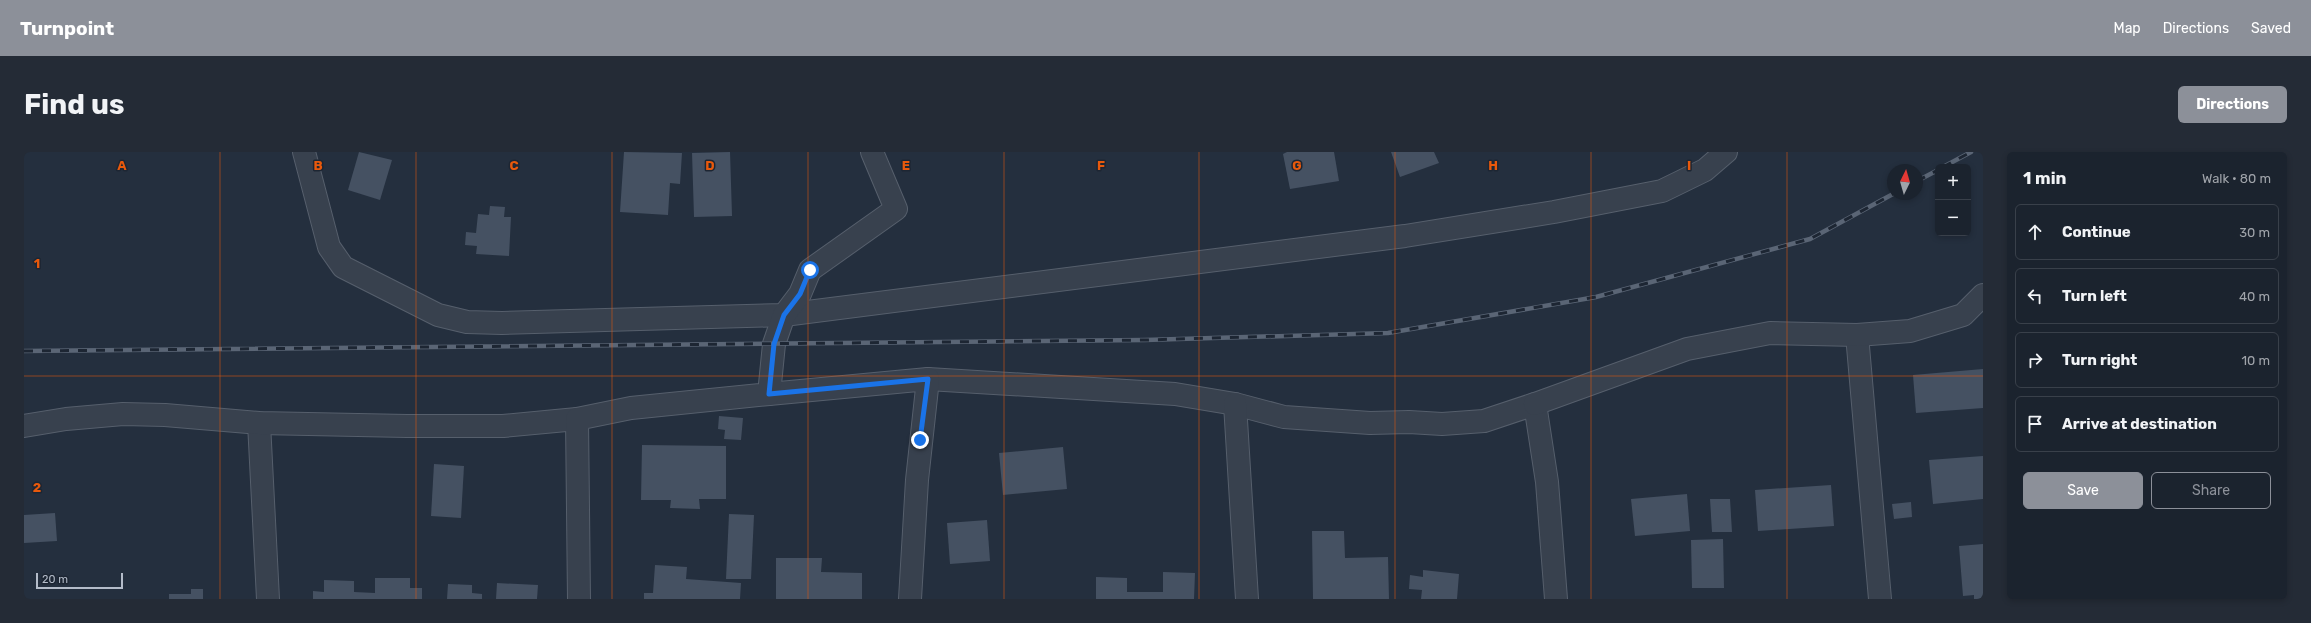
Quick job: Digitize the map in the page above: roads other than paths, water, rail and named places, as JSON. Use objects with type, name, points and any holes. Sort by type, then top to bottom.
[{"type":"street","points":[[304,152],[329,248],[343,267],[438,315],[467,322],[502,323],[784,315],[1406,236],[1554,212],[1662,191],[1705,170],[1726,152]]},
{"type":"street","points":[[769,394],[774,344],[784,315],[800,294],[810,270],[896,209],[872,152]]},
{"type":"street","points":[[24,426],[66,419],[123,414],[165,415],[259,423],[503,426],[577,419],[631,408],[928,379],[1176,394],[1235,404],[1284,417],[1370,423],[1409,422],[1442,424],[1484,421],[1687,349],[1770,333],[1857,335],[1910,330],[1963,315],[1983,295]]},
{"type":"street","points":[[1857,335],[1880,599]]},
{"type":"street","points":[[910,599],[917,480],[928,379]]},
{"type":"street","points":[[1235,404],[1247,599]]},
{"type":"street","points":[[1535,404],[1547,482],[1556,599]]},
{"type":"street","points":[[577,419],[579,599]]},
{"type":"street","points":[[259,423],[268,599]]},
{"type":"railway","points":[[1949,164],[1971,152]]},
{"type":"railway","points":[[1923,178],[1935,172]]},
{"type":"railway","points":[[24,351],[1145,340],[1388,333],[1596,297],[1810,239],[1887,197]]}]
